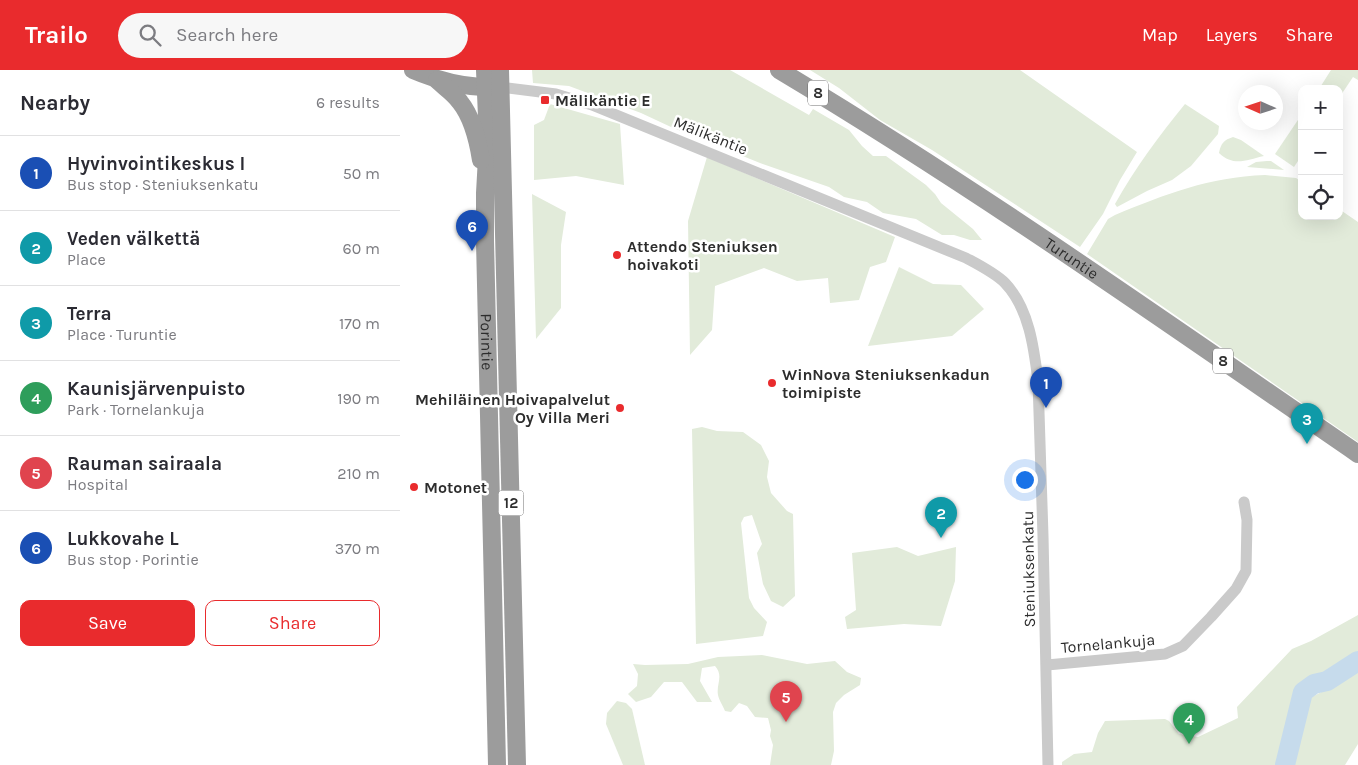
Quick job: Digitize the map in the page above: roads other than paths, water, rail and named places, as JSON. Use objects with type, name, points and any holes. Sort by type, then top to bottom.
[{"type":"highway","points":[[413,70],[491,78]]},
{"type":"highway","name":"Turuntie","points":[[779,70],[856,116],[1065,252],[1358,454]]},
{"type":"highway","points":[[450,73],[479,146],[485,192]]},
{"type":"highway","name":"Porintie","points":[[491,78],[484,241],[496,765]]},
{"type":"highway","name":"Porintie","points":[[491,78],[505,231],[517,765]]},
{"type":"street","name":"Mälikäntie","points":[[491,78],[592,105],[904,233]]},
{"type":"street","name":"Steniuksenkatu","points":[[904,233],[966,258],[1005,283],[1019,302],[1028,327],[1035,355],[1038,381],[1048,765]]},
{"type":"street","name":"Tornelankuja","points":[[1046,665],[1165,654],[1183,646],[1236,589],[1246,571],[1247,520],[1244,502]]},
{"type":"waterway","points":[[1285,765],[1303,692],[1314,684],[1327,681],[1358,661]]},
{"type":"place","name":"Mälikäntie E","points":[[545,100]]},
{"type":"place","name":"Lukkovahe L","points":[[472,251]]},
{"type":"place","name":"Attendo Steniuksen hoivakoti","points":[[617,255]]},
{"type":"place","name":"WinNova Steniuksenkadun toimipiste","points":[[772,383]]},
{"type":"place","name":"Mehiläinen Hoivapalvelut Oy Villa Meri","points":[[620,408]]},
{"type":"place","name":"Hyvinvointikeskus I","points":[[1046,408]]},
{"type":"place","name":"Terra","points":[[1307,444]]},
{"type":"place","name":"Motonet","points":[[414,487]]},
{"type":"place","name":"Veden välkettä","points":[[941,538]]},
{"type":"place","name":"Rauman sairaala","points":[[786,722]]},
{"type":"place","name":"Kaunisjärvenpuisto","points":[[1189,744]]}]
